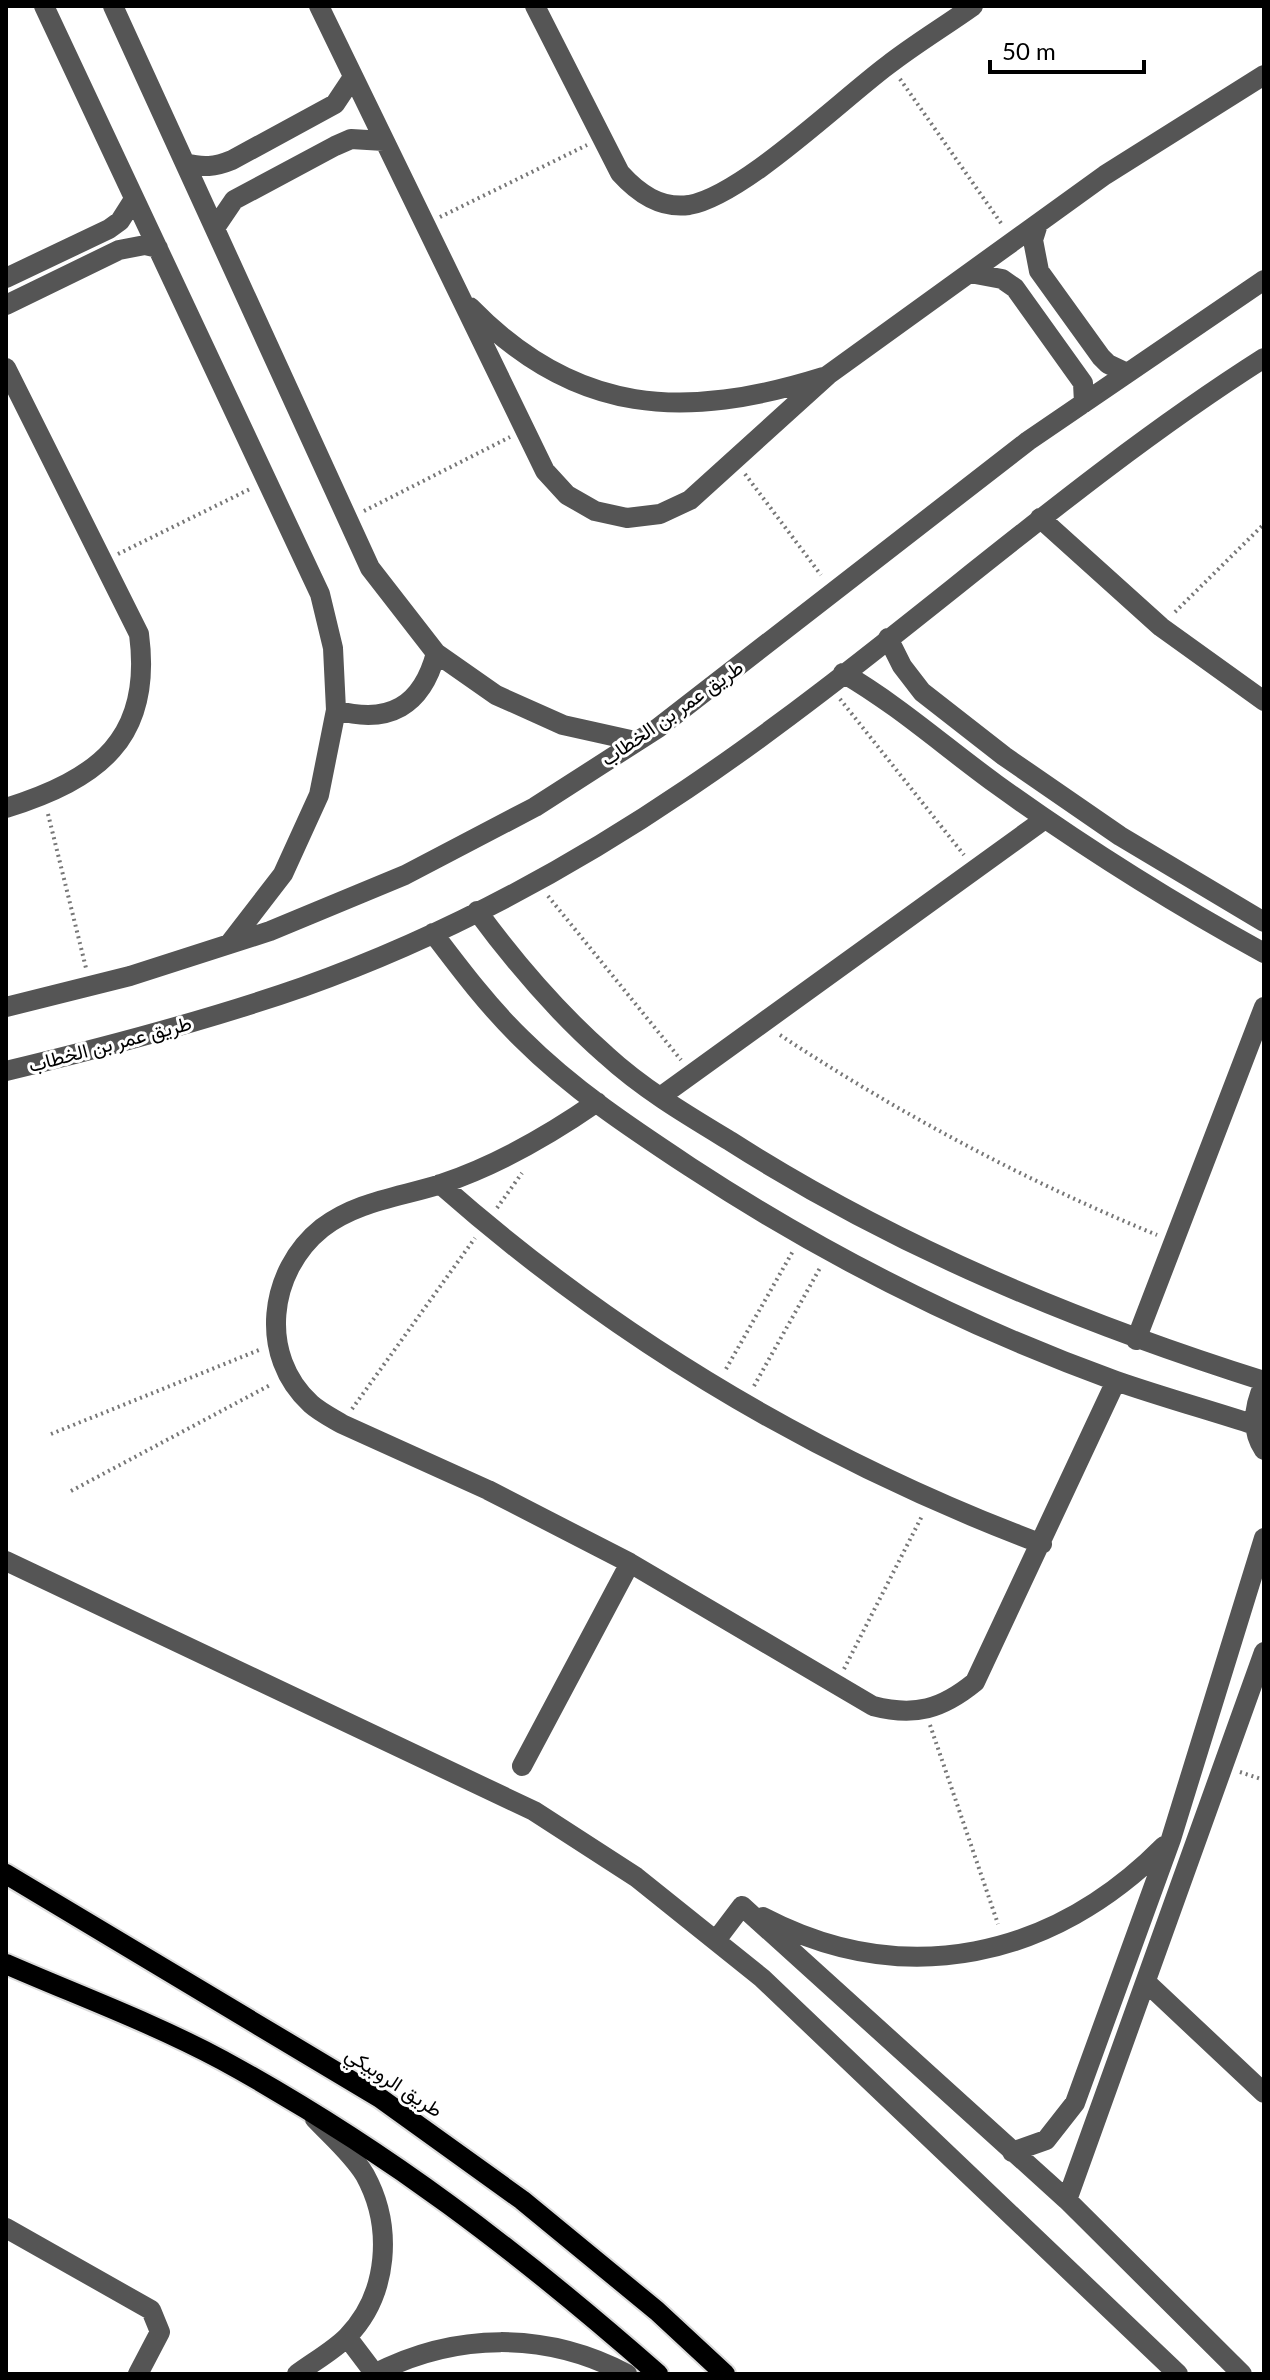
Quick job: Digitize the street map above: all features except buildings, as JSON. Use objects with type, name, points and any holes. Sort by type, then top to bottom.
[{"type":"main road","name":"طريق الروبيكي","points":[[6,1874],[252,2025],[380,2098],[522,2200],[657,2311],[725,2374]]},
{"type":"main road","points":[[6,1964],[218,2058],[301,2105],[448,2201],[550,2280],[658,2374]]},
{"type":"street","points":[[44,6],[320,594],[333,648],[336,710],[319,795],[283,874],[229,944]]},
{"type":"street","points":[[113,6],[370,568],[436,653],[510,701],[563,725],[635,741]]},
{"type":"street","points":[[319,6],[545,471],[567,495],[595,511],[627,518],[660,514],[690,500],[828,375],[1105,175],[1264,75]]},
{"type":"street","points":[[535,6],[620,173],[637,192],[660,203],[685,205],[710,200],[768,161],[889,64],[973,6]]},
{"type":"street","points":[[185,163],[201,167],[217,166],[232,160],[335,104],[353,77]]},
{"type":"street","points":[[215,228],[234,200],[335,146],[351,139],[384,141]]},
{"type":"street","points":[[6,278],[109,229],[120,221],[134,199]]},
{"type":"street","points":[[1038,224],[1033,248],[1039,271],[1101,357],[1127,373]]},
{"type":"street","points":[[6,305],[131,245],[158,248]]},
{"type":"street","points":[[970,273],[1002,279],[1015,288],[1083,383],[1084,403]]},
{"type":"street","name":"طريق عمر بن الخطاب","points":[[6,1007],[91,986],[270,931],[405,875],[535,807],[718,684],[1028,441],[1264,280]]},
{"type":"street","points":[[456,293],[497,334],[545,368],[599,391],[656,403],[715,403],[773,392],[828,375]]},
{"type":"street","name":"طريق عمر بن الخطاب","points":[[6,1071],[159,1033],[305,986],[433,933],[536,881],[686,789],[836,679],[1131,449],[1264,358]]},
{"type":"street","points":[[6,368],[139,634],[144,668],[139,703],[125,735],[103,762],[75,782],[6,808]]},
{"type":"street","points":[[1040,518],[1161,627],[1264,701]]},
{"type":"street","points":[[888,638],[902,666],[922,692],[1004,756],[1120,836],[1264,922]]},
{"type":"street","points":[[336,710],[358,716],[380,715],[401,708],[418,694],[430,675],[436,653]]},
{"type":"street","points":[[836,679],[903,712],[1045,819],[1164,896],[1264,953]]},
{"type":"street","points":[[660,1097],[1045,819]]},
{"type":"street","points":[[477,911],[515,963],[560,1012],[608,1057],[660,1097],[775,1170],[894,1235],[1018,1292],[1136,1340],[1264,1382],[1256,1402],[1255,1425],[1264,1450]]},
{"type":"street","points":[[433,933],[475,989],[522,1039],[573,1086],[734,1196],[830,1251],[996,1332],[1116,1381],[1255,1425]]},
{"type":"street","points":[[1136,1340],[1264,1007]]},
{"type":"street","points":[[597,1102],[549,1136],[496,1163],[440,1184],[359,1206],[322,1228],[292,1259],[276,1299],[276,1343],[288,1376],[311,1404],[342,1424],[488,1490],[630,1563],[873,1706],[899,1713],[925,1711],[953,1701],[975,1682],[1116,1381]]},
{"type":"street","points":[[440,1184],[485,1224],[597,1311],[715,1389],[854,1464],[930,1500],[1042,1544]]},
{"type":"street","points":[[1012,2152],[1046,2140],[1075,2103],[1171,1839],[1264,1538]]},
{"type":"street","points":[[6,1561],[534,1811],[636,1877],[717,1939],[799,2012],[1178,2374]]},
{"type":"street","points":[[522,1766],[630,1563]]},
{"type":"street","points":[[1067,2200],[1264,1652]]},
{"type":"street","points":[[742,1906],[803,1935],[882,1956],[936,1958],[1005,1944],[1052,1926],[1104,1897],[1171,1839]]},
{"type":"street","points":[[717,1939],[742,1906]]},
{"type":"street","points":[[742,1906],[1067,2200],[1242,2374]]},
{"type":"street","points":[[1147,1983],[1264,2093]]},
{"type":"street","points":[[297,2374],[347,2337],[365,2314],[377,2287],[383,2258],[383,2228],[376,2200],[364,2173],[301,2105]]},
{"type":"street","points":[[6,2228],[151,2310],[160,2332],[138,2374]]},
{"type":"street","points":[[347,2337],[374,2374],[425,2352],[466,2344],[507,2341],[562,2348],[627,2374]]},
{"type":"path","points":[[889,64],[1013,242]]},
{"type":"path","points":[[424,225],[602,137]]},
{"type":"path","points":[[348,519],[525,430]]},
{"type":"path","points":[[734,460],[835,593]]},
{"type":"path","points":[[103,561],[267,481]]},
{"type":"path","points":[[1161,627],[1264,524]]},
{"type":"path","points":[[836,679],[975,869]]},
{"type":"path","points":[[43,796],[91,986]]},
{"type":"path","points":[[536,881],[692,1074]]},
{"type":"path","points":[[763,1023],[921,1123],[1003,1167],[1174,1242]]},
{"type":"path","points":[[342,1424],[549,1136]]},
{"type":"path","points":[[715,1389],[802,1235]]},
{"type":"path","points":[[743,1405],[830,1251]]},
{"type":"path","points":[[51,1434],[276,1343]]},
{"type":"path","points":[[71,1491],[288,1376]]},
{"type":"path","points":[[836,1685],[930,1500]]},
{"type":"path","points":[[925,1711],[1005,1944]]}]
